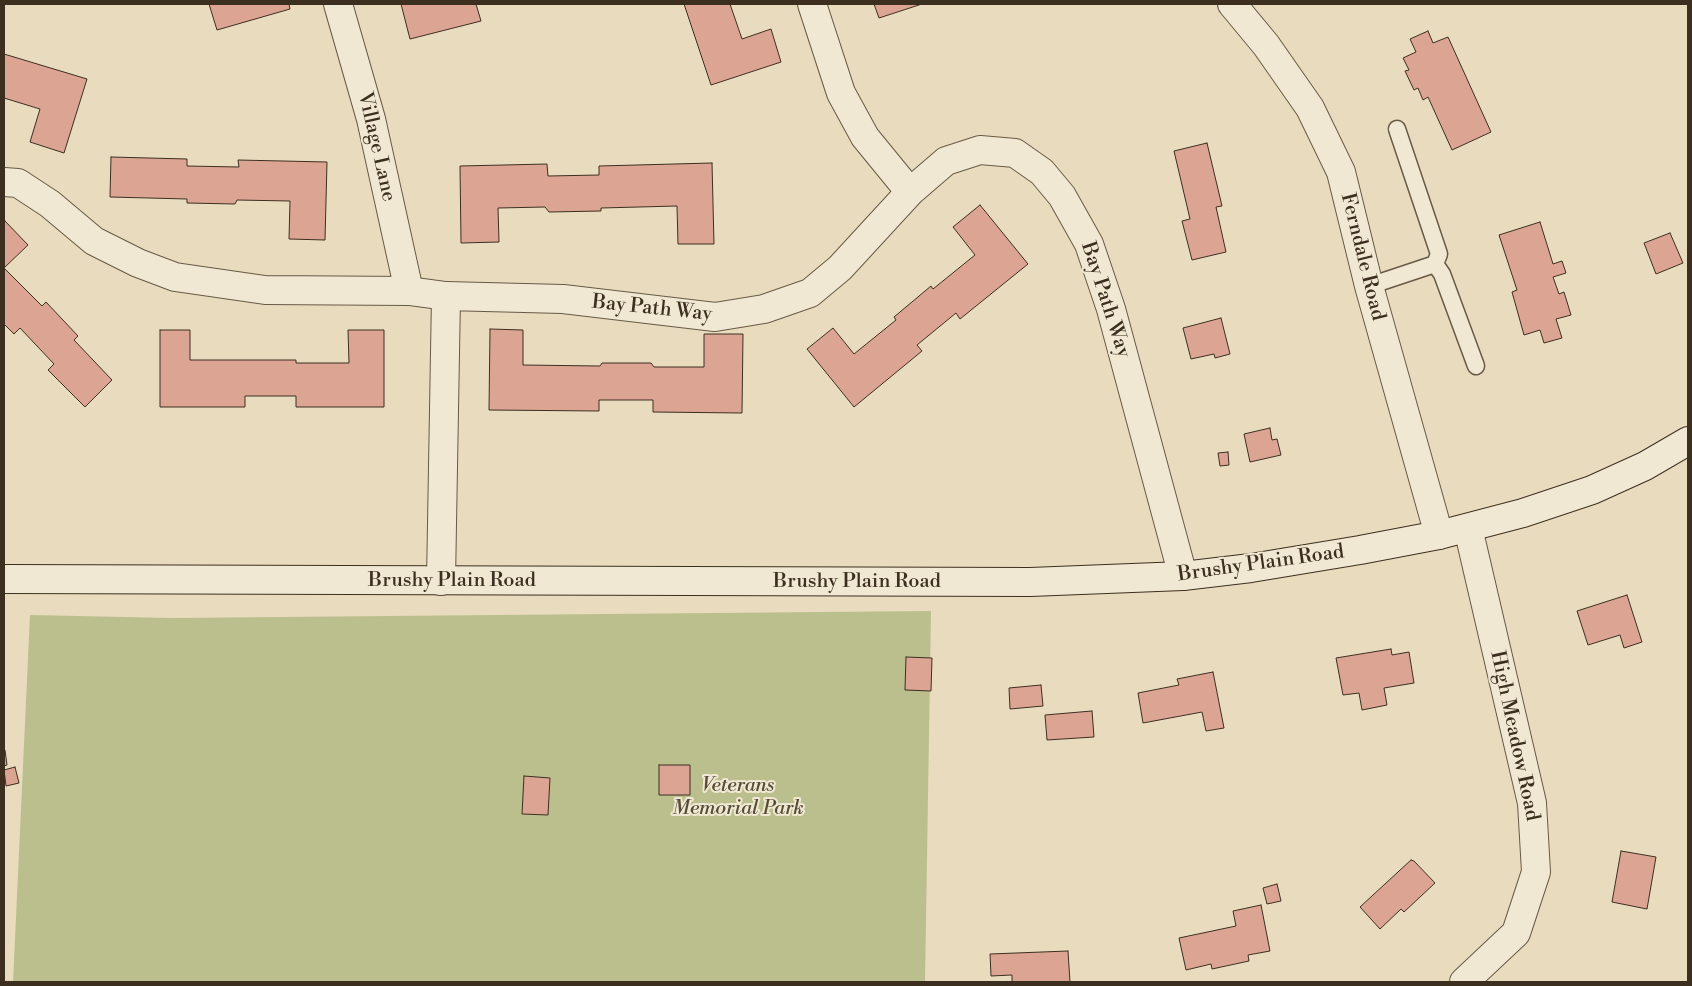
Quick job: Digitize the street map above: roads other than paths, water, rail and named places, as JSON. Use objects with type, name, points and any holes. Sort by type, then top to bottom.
[{"type":"street","name":"Village Lane","points":[[338,4],[371,119],[409,291]]},
{"type":"street","points":[[812,4],[841,93],[864,137],[910,192]]},
{"type":"street","name":"Ferndale Road","points":[[1232,4],[1266,45],[1310,108],[1341,172],[1369,286],[1439,536]]},
{"type":"street","name":"Bay Path Way","points":[[4,182],[18,183],[50,204],[94,241],[138,263],[175,276],[265,290],[409,291],[446,296],[563,299],[714,317],[764,309],[810,293],[840,268],[910,192],[946,161],[980,150],[1015,153],[1042,172],[1062,196],[1089,244],[1112,309],[1183,576]]},
{"type":"street","points":[[441,581],[446,296]]},
{"type":"street","name":"Brushy Plain Road","points":[[4,579],[1030,582],[1183,576],[1251,568],[1439,536],[1523,513],[1592,490],[1645,466],[1688,440]]},
{"type":"street","name":"High Meadow Road","points":[[1464,982],[1516,933],[1536,872],[1532,803],[1468,528]]},
{"type":"lane","points":[[1369,286],[1435,264],[1439,254],[1397,129]]},
{"type":"lane","points":[[1435,264],[1442,274],[1476,366]]},
{"type":"park label","name":"Veterans Memorial Park","points":[[738,798]]}]
